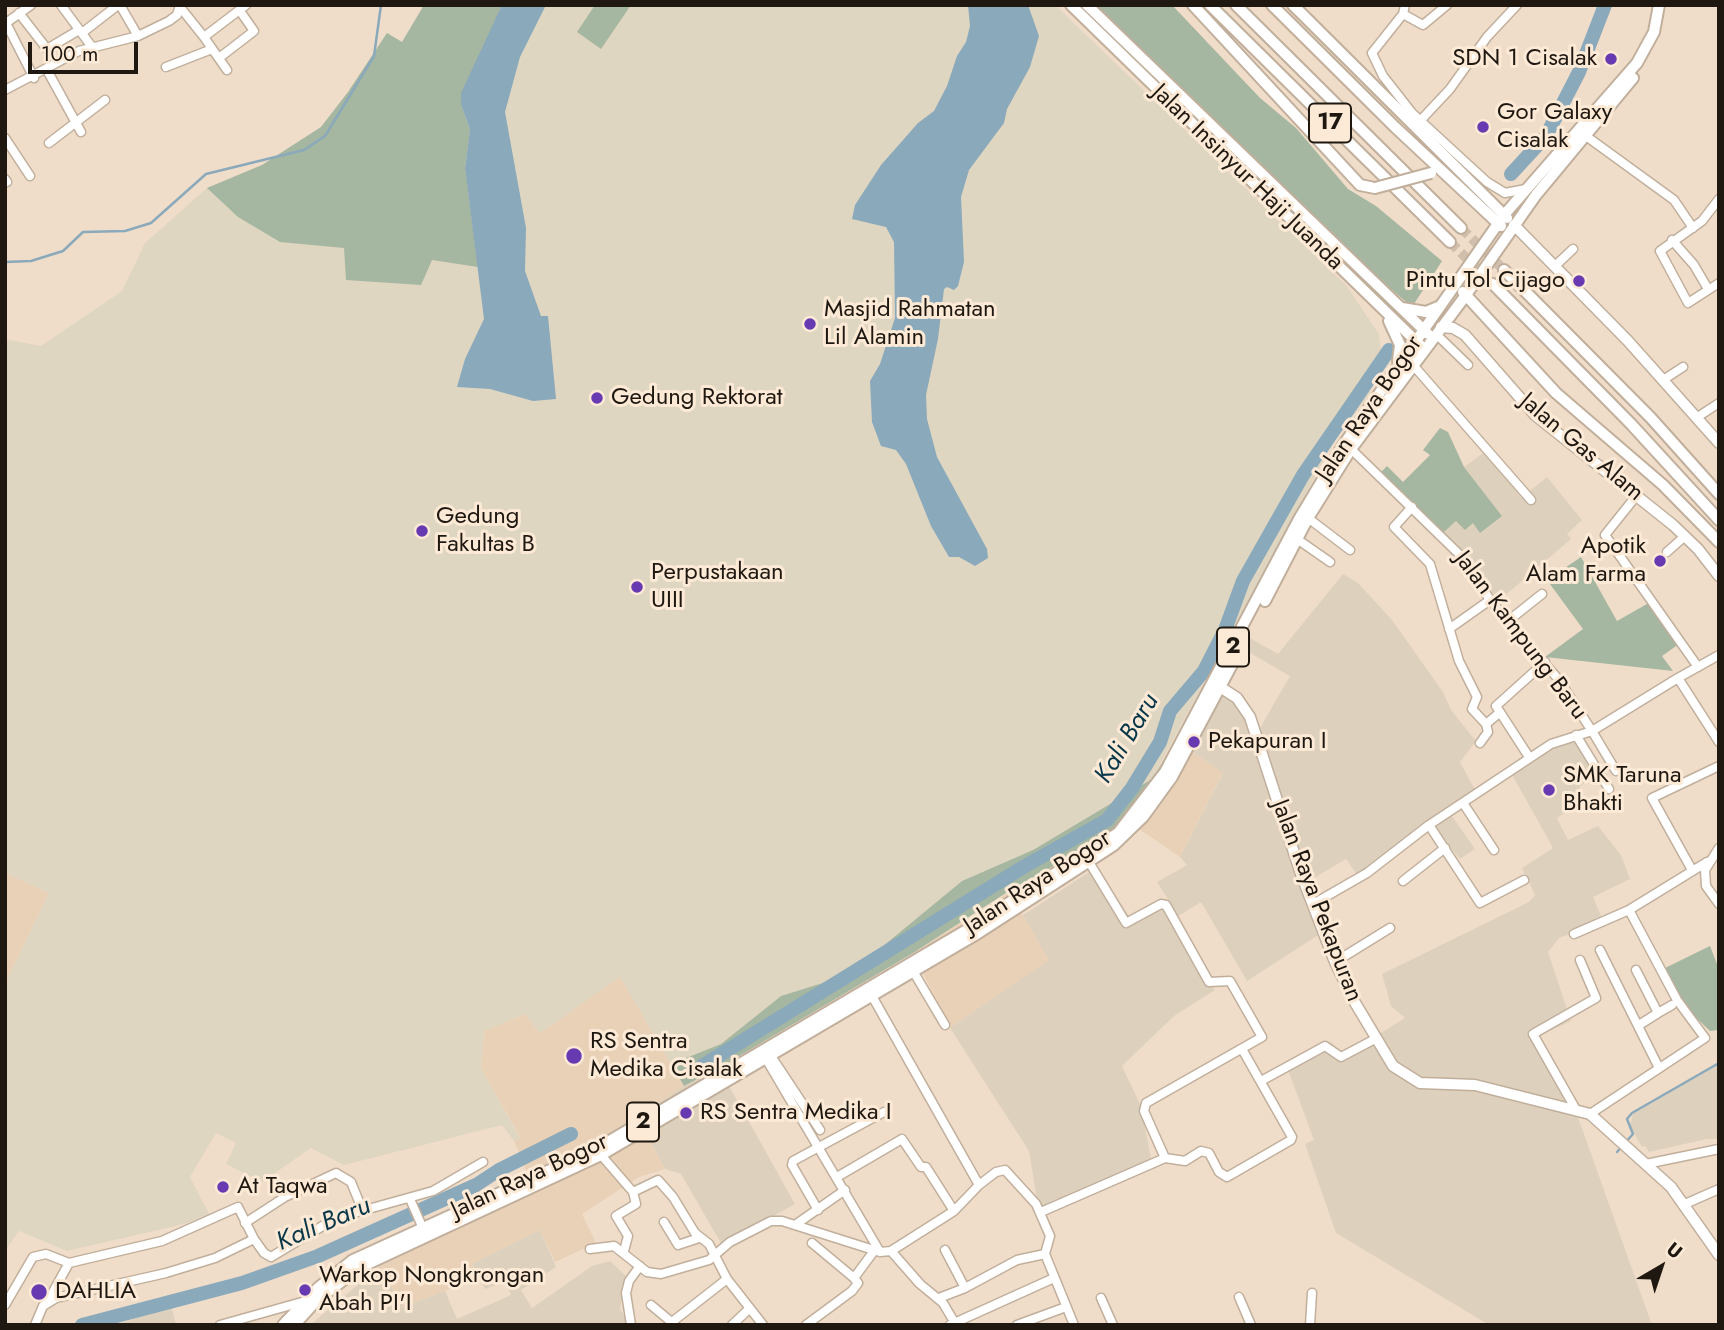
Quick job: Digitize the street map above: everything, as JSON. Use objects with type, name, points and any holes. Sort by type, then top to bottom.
[{"type":"highway","name":"Jalan Insinyur Haji Juanda","points":[[1071,5],[1425,349]]},
{"type":"highway","name":"Jalan Insinyur Haji Juanda","points":[[1087,5],[1396,306],[1423,330],[1437,333]]},
{"type":"highway","points":[[1193,5],[1360,186],[1375,188],[1436,172]]},
{"type":"highway","name":"17","points":[[1210,5],[1450,242]]},
{"type":"highway","name":"17","points":[[1236,5],[1461,228]]},
{"type":"highway","points":[[1272,5],[1436,172],[1477,205],[1501,219]]},
{"type":"highway","points":[[1293,5],[1511,229],[1531,192]]},
{"type":"highway","name":"Jalan Raya Bogor","points":[[1531,192],[1637,63],[1654,32],[1659,5]]},
{"type":"highway","name":"Jalan Raya Bogor","points":[[283,1325],[302,1302],[353,1260],[596,1149],[930,956],[1123,839],[1159,795],[1311,498],[1392,373],[1501,219],[1586,136],[1649,56],[1661,35],[1665,5]]},
{"type":"highway","points":[[1465,271],[1486,228],[1477,205]]},
{"type":"highway","name":"Jalan Raya Bogor","points":[[1217,684],[1308,518],[1351,449],[1466,295],[1511,229]]},
{"type":"highway","points":[[1504,270],[1651,418],[1719,494]]},
{"type":"highway","points":[[1493,284],[1632,424],[1719,520]]},
{"type":"highway","points":[[1456,285],[1556,393],[1663,485],[1719,542]]},
{"type":"highway","points":[[1396,306],[1426,312],[1442,304]]},
{"type":"highway","points":[[1381,308],[1400,345],[1400,357],[1392,373]]},
{"type":"highway","name":"Jalan Raya Bogor","points":[[294,1325],[316,1301],[359,1268],[423,1228],[601,1154],[872,996],[913,971],[930,956]]},
{"type":"main road","points":[[1511,229],[1555,266],[1719,443]]},
{"type":"main road","name":"Jalan Gas Alam","points":[[1437,333],[1453,328],[1465,335],[1535,415],[1685,536],[1719,576]]},
{"type":"main road","name":"Jalan Raya Pekapuran","points":[[1217,684],[1237,698],[1250,716],[1335,962],[1375,1039],[1393,1066],[1413,1081],[1475,1085],[1575,1108],[1590,1114],[1646,1164],[1685,1204],[1719,1255]]},
{"type":"street","points":[[31,5],[8,20],[6,27],[34,78]]},
{"type":"street","points":[[61,5],[92,47]]},
{"type":"street","points":[[19,13],[47,49],[81,32],[119,5],[138,36]]},
{"type":"street","points":[[1447,5],[1423,24],[1404,10],[1375,48],[1373,60],[1398,97],[1420,121],[1487,182],[1505,194],[1531,192]]},
{"type":"street","points":[[1420,121],[1450,89],[1517,5]]},
{"type":"street","points":[[5,90],[92,47],[138,36],[174,18],[180,6],[226,70]]},
{"type":"street","points":[[204,37],[243,8],[254,31],[219,58]]},
{"type":"street","points":[[166,67],[212,49]]},
{"type":"street","points":[[47,71],[81,132]]},
{"type":"street","points":[[49,143],[105,100]]},
{"type":"street","points":[[1586,136],[1674,200],[1693,228]]},
{"type":"street","points":[[5,138],[30,176]]},
{"type":"street","points":[[1719,199],[1693,228],[1661,248],[1660,253],[1688,303],[1719,283]]},
{"type":"street","points":[[1672,240],[1693,265],[1708,289]]},
{"type":"street","points":[[1555,266],[1573,249]]},
{"type":"street","points":[[1437,333],[1468,365]]},
{"type":"street","points":[[1413,365],[1531,500]]},
{"type":"street","points":[[1662,380],[1683,367]]},
{"type":"street","points":[[1696,418],[1719,403]]},
{"type":"street","name":"Jalan Kampung Baru","points":[[1351,449],[1462,557],[1490,600],[1545,662],[1592,731],[1719,655]]},
{"type":"street","points":[[1637,495],[1605,535],[1698,667]]},
{"type":"street","points":[[1412,507],[1394,527],[1430,564],[1459,662],[1477,697],[1472,709],[1486,724],[1488,732],[1480,743]]},
{"type":"street","points":[[1308,518],[1350,550]]},
{"type":"street","points":[[1667,552],[1685,536]]},
{"type":"street","points":[[1297,539],[1329,562]]},
{"type":"street","points":[[1508,621],[1542,594]]},
{"type":"street","points":[[1449,629],[1490,600]]},
{"type":"street","points":[[1529,757],[1498,713],[1496,706],[1545,662]]},
{"type":"street","points":[[1678,678],[1719,742]]},
{"type":"street","points":[[1486,724],[1498,713]]},
{"type":"street","points":[[1313,904],[1367,873],[1429,825],[1550,744],[1592,731],[1616,771]]},
{"type":"street","points":[[1576,735],[1609,789]]},
{"type":"street","points":[[1692,870],[1651,798],[1719,766]]},
{"type":"street","points":[[1463,803],[1494,850]]},
{"type":"street","points":[[1429,825],[1480,903],[1524,880]]},
{"type":"street","points":[[1403,881],[1445,848]]},
{"type":"street","points":[[1574,934],[1629,910],[1707,863],[1719,848]]},
{"type":"street","points":[[1087,859],[1126,923],[1164,904],[1209,982],[1230,981],[1262,1037],[1146,1103],[1144,1111],[1165,1158]]},
{"type":"street","points":[[1707,863],[1706,886],[1719,905]]},
{"type":"street","points":[[1590,1114],[1705,1038],[1677,1000],[1629,910]]},
{"type":"street","points":[[1335,962],[1390,928]]},
{"type":"street","points":[[1600,950],[1659,1068]]},
{"type":"street","points":[[1575,1108],[1533,1034],[1596,998],[1580,960]]},
{"type":"street","points":[[1636,970],[1658,1013]]},
{"type":"street","points":[[913,971],[945,1025]]},
{"type":"street","points":[[872,996],[979,1185]]},
{"type":"street","points":[[1639,1025],[1672,1005]]},
{"type":"street","points":[[1261,1081],[1325,1046],[1341,1057],[1375,1039]]},
{"type":"street","points":[[1041,1212],[1165,1158],[1185,1161],[1207,1151],[1227,1177],[1291,1140],[1292,1137],[1242,1049]]},
{"type":"street","points":[[769,1057],[820,1130]]},
{"type":"street","points":[[769,1057],[877,1252]]},
{"type":"street","points":[[818,1210],[792,1163],[884,1112]]},
{"type":"street","points":[[837,1177],[902,1139],[921,1167],[926,1167],[954,1210]]},
{"type":"street","points":[[1646,1164],[1719,1149]]},
{"type":"street","points":[[601,1154],[633,1192],[636,1204],[616,1216],[628,1236],[624,1251]]},
{"type":"street","points":[[5,1306],[33,1257],[46,1254],[69,1263],[162,1241],[237,1207],[254,1239],[264,1253],[271,1257],[335,1218],[362,1209],[411,1202],[448,1184],[483,1162]]},
{"type":"street","points":[[590,1249],[614,1246],[653,1274],[678,1272],[714,1257],[730,1242],[771,1221],[795,1225],[877,1252],[891,1251],[954,1210],[996,1172],[1005,1170],[1041,1212],[1050,1236],[1045,1254],[1074,1325]]},
{"type":"street","points":[[245,1223],[285,1197],[336,1173],[351,1182],[362,1209]]},
{"type":"street","points":[[633,1192],[657,1179],[673,1197],[699,1238],[709,1244],[727,1279],[763,1325]]},
{"type":"street","points":[[1685,1204],[1719,1189]]},
{"type":"street","points":[[795,1225],[845,1190]]},
{"type":"street","points":[[411,1202],[423,1228]]},
{"type":"street","points":[[664,1222],[678,1245],[699,1238]]},
{"type":"street","points":[[48,1301],[215,1258],[254,1239]]},
{"type":"street","points":[[806,1325],[847,1296],[858,1283],[812,1243]]},
{"type":"street","points":[[945,1250],[965,1288]]},
{"type":"street","points":[[891,1251],[920,1284],[939,1298],[954,1324],[1054,1278]]},
{"type":"street","points":[[854,1278],[877,1252]]},
{"type":"street","points":[[939,1298],[965,1288],[1017,1260],[1045,1254]]},
{"type":"street","points":[[35,1325],[38,1313],[48,1301],[69,1263]]},
{"type":"street","points":[[631,1325],[626,1293],[629,1281],[640,1266]]},
{"type":"street","points":[[651,1305],[674,1324],[727,1279]]},
{"type":"street","points":[[1310,1325],[1312,1293]]},
{"type":"street","points":[[1239,1297],[1251,1325]]},
{"type":"street","points":[[1101,1298],[1113,1325]]},
{"type":"street","points":[[220,1325],[302,1302]]},
{"type":"street","points":[[1017,1325],[1066,1307]]},
{"type":"street","points":[[732,1325],[750,1309]]},
{"type":"shaded area","points":[[424,5],[1055,5],[1346,285],[1379,334],[1381,352],[1361,382],[1371,392],[1334,441],[1152,779],[1033,850],[962,881],[848,975],[781,996],[721,1044],[671,1064],[620,977],[540,1033],[525,1014],[484,1031],[481,1068],[520,1138],[514,1141],[502,1125],[344,1165],[311,1148],[262,1182],[226,1164],[236,1143],[216,1133],[190,1177],[209,1214],[184,1224],[67,1251],[19,1231],[5,1251],[5,984],[49,893],[5,873],[5,339],[41,346],[122,291],[145,243],[207,188],[262,165],[321,127],[387,33],[402,42]]},
{"type":"shaded area","points":[[1486,451],[1521,498],[1547,477],[1582,520],[1567,534],[1571,539],[1495,604],[1466,555],[1443,533],[1456,521],[1472,523],[1502,516],[1464,467]]},
{"type":"shaded area","points":[[1343,574],[1358,583],[1392,620],[1443,692],[1451,710],[1476,741],[1460,762],[1479,797],[1452,816],[1475,849],[1460,859],[1434,828],[1360,879],[1346,859],[1302,885],[1323,932],[1247,981],[1201,902],[1172,920],[1215,990],[1174,1016],[1122,1066],[1141,1106],[1152,1164],[1098,1193],[1043,1209],[1037,1200],[1029,1151],[950,1028],[1049,960],[1023,915],[1097,867],[1134,924],[1171,904],[1157,882],[1187,865],[1180,857],[1223,773],[1191,751],[1222,691],[1240,704],[1256,735],[1290,676],[1245,650],[1250,638],[1278,654]]},
{"type":"shaded area","points":[[1572,735],[1597,775],[1579,787],[1585,800],[1557,818],[1568,840],[1598,826],[1621,855],[1630,879],[1593,897],[1601,916],[1582,925],[1584,929],[1559,938],[1548,952],[1571,1021],[1539,1036],[1573,1103],[1652,1325],[1489,1325],[1336,1233],[1305,1144],[1314,1140],[1288,1070],[1331,1042],[1342,1057],[1405,1018],[1391,1006],[1382,974],[1529,902],[1535,895],[1522,868],[1553,848],[1511,773]]},
{"type":"shaded area","points":[[1191,751],[1223,772],[1180,857],[1139,829]]},
{"type":"shaded area","points":[[5,873],[50,893],[5,984]]},
{"type":"shaded area","points":[[1009,892],[1050,960],[950,1028],[913,953]]},
{"type":"shaded area","points":[[620,976],[684,1086],[637,1116],[665,1169],[639,1177],[582,1214],[596,1243],[555,1262],[540,1230],[472,1264],[479,1278],[403,1307],[380,1266],[534,1190],[514,1141],[520,1137],[481,1068],[484,1031],[525,1014],[540,1033]]},
{"type":"shaded area","points":[[1719,1064],[1719,1139],[1707,1139],[1649,1152],[1645,1146],[1642,1147],[1630,1126],[1633,1114]]},
{"type":"shaded area","points":[[719,1068],[795,1204],[722,1245],[681,1174],[665,1169],[637,1116],[684,1086]]},
{"type":"shaded area","points":[[540,1230],[556,1267],[521,1290],[532,1308],[592,1266],[610,1261],[626,1276],[620,1309],[630,1325],[310,1325],[380,1266],[403,1307],[445,1291],[457,1319],[511,1295],[505,1282],[485,1289],[472,1264]]},
{"type":"shaded area","points":[[171,1305],[176,1325],[117,1325]]},
{"type":"green space","points":[[424,5],[502,5],[461,105],[470,129],[465,168],[478,267],[432,260],[421,285],[346,280],[344,248],[280,242],[238,217],[207,188],[262,165],[321,127],[387,33],[402,42]]},
{"type":"green space","points":[[595,5],[631,5],[601,49],[577,32]]},
{"type":"green space","points":[[1095,5],[1172,5],[1260,98],[1296,128],[1348,189],[1376,206],[1442,261],[1412,307],[1356,259]]},
{"type":"green space","points":[[1440,428],[1448,432],[1464,467],[1502,516],[1480,533],[1473,523],[1465,530],[1456,521],[1443,533],[1380,473],[1387,466],[1403,482],[1430,455],[1423,450]]},
{"type":"green space","points":[[1581,557],[1617,621],[1654,600],[1679,644],[1662,656],[1673,671],[1545,657],[1583,629],[1547,580]]},
{"type":"green space","points":[[1175,742],[1163,775],[1114,832],[1009,891],[913,953],[684,1086],[671,1064],[721,1044],[781,996],[848,975],[962,881],[1033,850],[1152,779]]},
{"type":"green space","points":[[1710,946],[1719,969],[1719,1030],[1710,1031],[1685,1007],[1665,968]]},
{"type":"water","points":[[502,5],[546,5],[520,57],[505,112],[526,228],[525,271],[541,316],[548,316],[556,399],[533,401],[490,389],[457,387],[465,359],[484,319],[465,168],[470,129],[461,105],[461,93]]},
{"type":"water","points":[[968,5],[1028,5],[1039,36],[1030,67],[1007,109],[1004,123],[969,170],[961,197],[964,262],[958,286],[954,290],[947,287],[944,289],[938,339],[926,395],[927,419],[937,457],[987,549],[988,558],[975,566],[959,557],[949,557],[931,526],[906,464],[896,450],[881,446],[872,422],[870,381],[880,364],[895,318],[894,242],[886,227],[852,219],[855,205],[881,165],[918,123],[934,111],[947,86],[957,56],[966,42],[970,26]]},
{"type":"waterway","points":[[5,262],[31,261],[63,251],[83,232],[125,231],[151,223],[206,174],[304,150],[325,136],[374,56],[381,5]]},
{"type":"waterway","name":"Kali Baru","points":[[1511,174],[1546,136],[1579,72],[1605,5]]},
{"type":"waterway","name":"Kali Baru","points":[[702,1066],[1025,866],[1107,820],[1132,788],[1160,742],[1170,711],[1204,671],[1225,630],[1243,581],[1303,475],[1389,350]]},
{"type":"waterway","points":[[1617,1152],[1633,1134],[1627,1119],[1632,1113],[1719,1063]]},
{"type":"waterway","name":"Kali Baru","points":[[82,1325],[242,1283],[318,1256],[476,1185],[499,1170],[571,1134]]},
{"type":"tunnel","points":[[1461,228],[1504,270]]},
{"type":"tunnel","points":[[1450,242],[1493,284]]},
{"type":"place","name":"SDN 1 Cisalak","points":[[1611,59]]},
{"type":"place","name":"Gor Galaxy Cisalak","points":[[1483,127]]},
{"type":"place","name":"Pintu Tol Cijago","points":[[1579,281]]},
{"type":"place","name":"Masjid Rahmatan Lil Alamin","points":[[810,324]]},
{"type":"place","name":"Gedung Rektorat","points":[[597,398]]},
{"type":"place","name":"Gedung Fakultas B","points":[[422,531]]},
{"type":"place","name":"Apotik Alam Farma","points":[[1660,561]]},
{"type":"place","name":"Perpustakaan UIII","points":[[637,587]]},
{"type":"place","name":"Pekapuran I","points":[[1194,742]]},
{"type":"place","name":"SMK Taruna Bhakti","points":[[1549,790]]},
{"type":"place","name":"RS Sentra Medika Cisalak","points":[[574,1056]]},
{"type":"place","name":"RS Sentra Medika I","points":[[686,1113]]},
{"type":"place","name":"At Taqwa","points":[[223,1187]]},
{"type":"place","name":"Warkop Nongkrongan Abah PI'I","points":[[305,1290]]},
{"type":"place","name":"DAHLIA","points":[[39,1292]]}]
